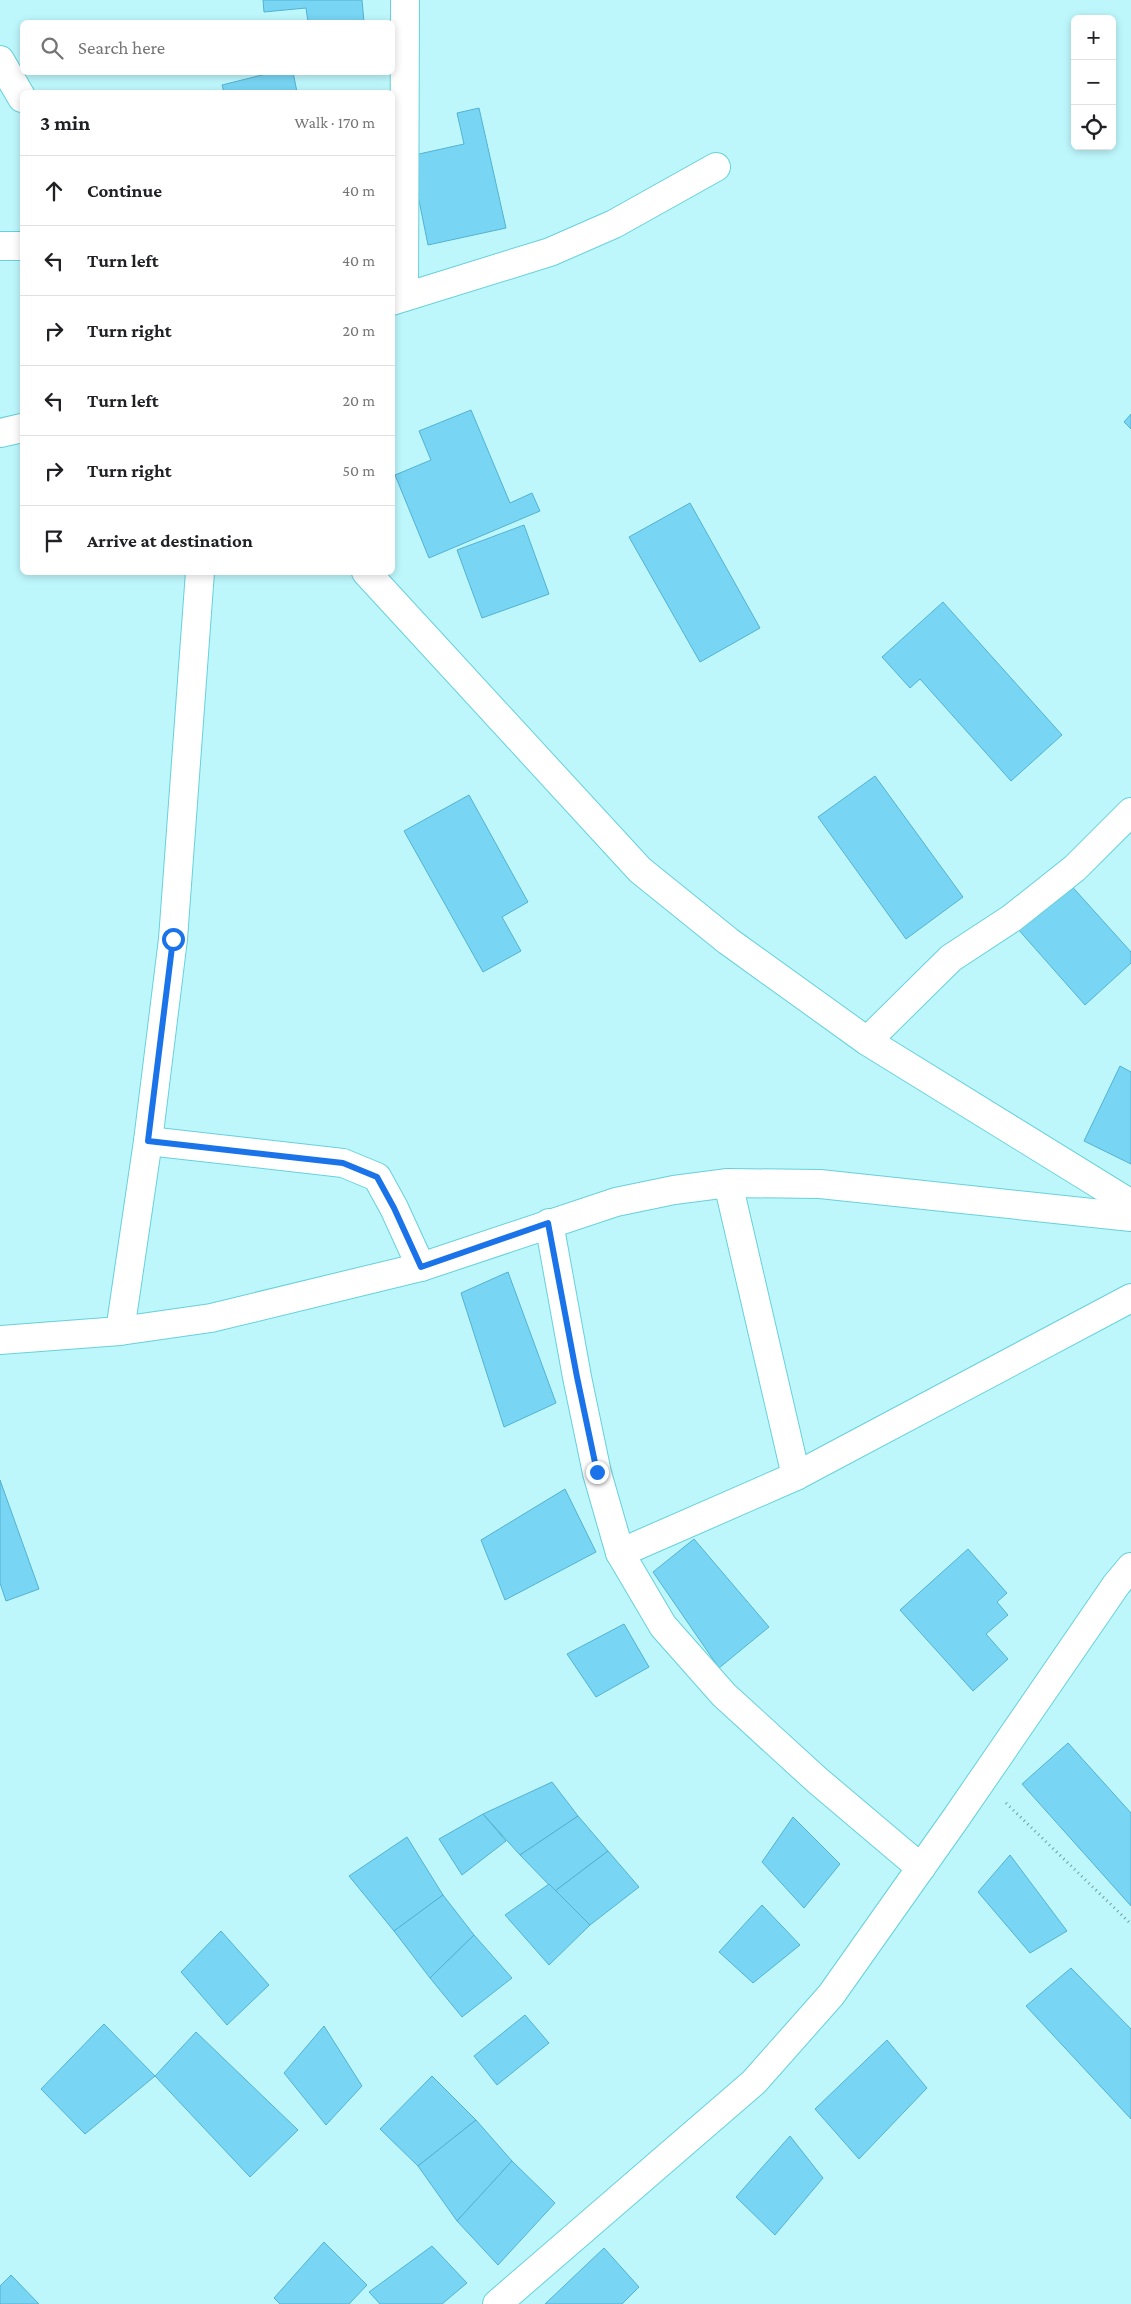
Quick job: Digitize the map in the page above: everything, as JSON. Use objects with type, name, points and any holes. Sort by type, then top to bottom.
[{"type":"street","points":[[405,0],[398,299],[550,252],[614,224],[716,167]]},
{"type":"street","points":[[0,60],[20,95]]},
{"type":"street","points":[[0,246],[20,246]]},
{"type":"street","points":[[0,433],[20,428]]},
{"type":"street","points":[[120,1331],[148,1141],[173,939],[200,575]]},
{"type":"street","points":[[369,575],[640,870],[728,941],[867,1041],[1131,1204]]},
{"type":"street","points":[[867,1041],[951,958],[1012,918],[1075,868],[1131,812]]},
{"type":"street","points":[[148,1141],[343,1163],[377,1177],[394,1208],[421,1267]]},
{"type":"street","points":[[0,1340],[120,1331],[211,1318],[421,1267],[548,1223],[616,1202],[674,1190],[728,1182],[820,1184],[1131,1217]]},
{"type":"street","points":[[728,1182],[796,1476]]},
{"type":"street","points":[[548,1223],[593,1454],[620,1553],[663,1626],[724,1695],[817,1780],[921,1868]]},
{"type":"street","points":[[620,1553],[796,1476],[1131,1298]]},
{"type":"street","points":[[497,2304],[754,2082],[831,1995],[982,1781],[1116,1585],[1131,1568]]},
{"type":"path","points":[[982,1781],[1131,1924]]},
{"type":"building","points":[[263,0],[362,0],[364,20],[308,20],[306,8],[264,12]]},
{"type":"building","points":[[262,75],[294,75],[297,90],[223,90],[222,85]]},
{"type":"building","points":[[479,108],[506,228],[428,245],[410,156],[464,144],[457,113]]},
{"type":"building","points":[[471,410],[510,503],[532,493],[540,511],[429,558],[395,475],[431,460],[419,431]]},
{"type":"building","points":[[1131,414],[1131,429],[1124,422]]},
{"type":"building","points":[[690,503],[760,628],[700,662],[629,537]]},
{"type":"building","points":[[524,525],[549,594],[482,618],[457,550]]},
{"type":"building","points":[[943,602],[1062,735],[1011,781],[920,679],[910,688],[882,657]]},
{"type":"building","points":[[875,776],[963,897],[906,939],[818,817]]},
{"type":"building","points":[[469,795],[528,902],[502,917],[521,951],[483,972],[404,831]]},
{"type":"building","points":[[1068,882],[1131,952],[1131,963],[1085,1005],[1017,928]]},
{"type":"building","points":[[1120,1066],[1131,1072],[1131,1164],[1084,1141]]},
{"type":"building","points":[[508,1272],[556,1403],[504,1427],[461,1293]]},
{"type":"building","points":[[0,1480],[39,1589],[6,1601],[0,1583]]},
{"type":"building","points":[[565,1489],[596,1552],[505,1600],[481,1540]]},
{"type":"building","points":[[694,1539],[769,1627],[719,1668],[653,1572]]},
{"type":"building","points":[[968,1549],[1007,1593],[997,1602],[1008,1615],[986,1634],[1008,1659],[973,1691],[900,1610]]},
{"type":"building","points":[[624,1624],[649,1667],[596,1697],[567,1654]]},
{"type":"building","points":[[1068,1743],[1131,1813],[1131,1906],[1022,1784]]},
{"type":"building","points":[[552,1782],[578,1816],[520,1855],[483,1814]]},
{"type":"building","points":[[483,1814],[506,1841],[462,1875],[439,1839]]},
{"type":"building","points":[[578,1816],[608,1851],[555,1891],[520,1855]]},
{"type":"building","points":[[793,1817],[840,1864],[804,1908],[762,1862]]},
{"type":"building","points":[[407,1837],[443,1895],[394,1931],[349,1876]]},
{"type":"building","points":[[608,1851],[639,1887],[590,1925],[555,1891]]},
{"type":"building","points":[[1010,1855],[1067,1931],[1030,1953],[978,1892]]},
{"type":"building","points":[[549,1884],[590,1925],[549,1965],[505,1915]]},
{"type":"building","points":[[443,1895],[474,1935],[430,1978],[394,1931]]},
{"type":"building","points":[[762,1905],[800,1945],[753,1983],[719,1952]]},
{"type":"building","points":[[221,1931],[269,1985],[227,2025],[181,1972]]},
{"type":"building","points":[[474,1935],[512,1978],[462,2017],[430,1978]]},
{"type":"building","points":[[1071,1968],[1131,2029],[1131,2119],[1026,2006]]},
{"type":"building","points":[[525,2015],[549,2043],[497,2085],[474,2056]]},
{"type":"building","points":[[104,2024],[155,2076],[85,2134],[41,2089]]},
{"type":"building","points":[[324,2026],[362,2086],[326,2125],[284,2073]]},
{"type":"building","points":[[196,2032],[298,2130],[250,2177],[155,2076]]},
{"type":"building","points":[[887,2040],[927,2088],[859,2159],[815,2109]]},
{"type":"building","points":[[432,2076],[476,2120],[418,2166],[380,2129]]},
{"type":"building","points":[[476,2120],[512,2161],[457,2221],[418,2166]]},
{"type":"building","points":[[790,2136],[823,2178],[775,2235],[736,2197]]},
{"type":"building","points":[[512,2161],[555,2203],[498,2265],[457,2221]]},
{"type":"building","points":[[324,2242],[367,2285],[349,2304],[280,2304],[274,2298]]},
{"type":"building","points":[[432,2246],[467,2283],[442,2304],[380,2304],[369,2292]]},
{"type":"building","points":[[604,2248],[639,2287],[622,2304],[545,2304]]},
{"type":"building","points":[[11,2275],[39,2304],[0,2304],[0,2286]]},
{"type":"route","points":[[173,939],[148,1141],[343,1163],[377,1177],[394,1208],[421,1267],[548,1223],[597,1472]]}]
